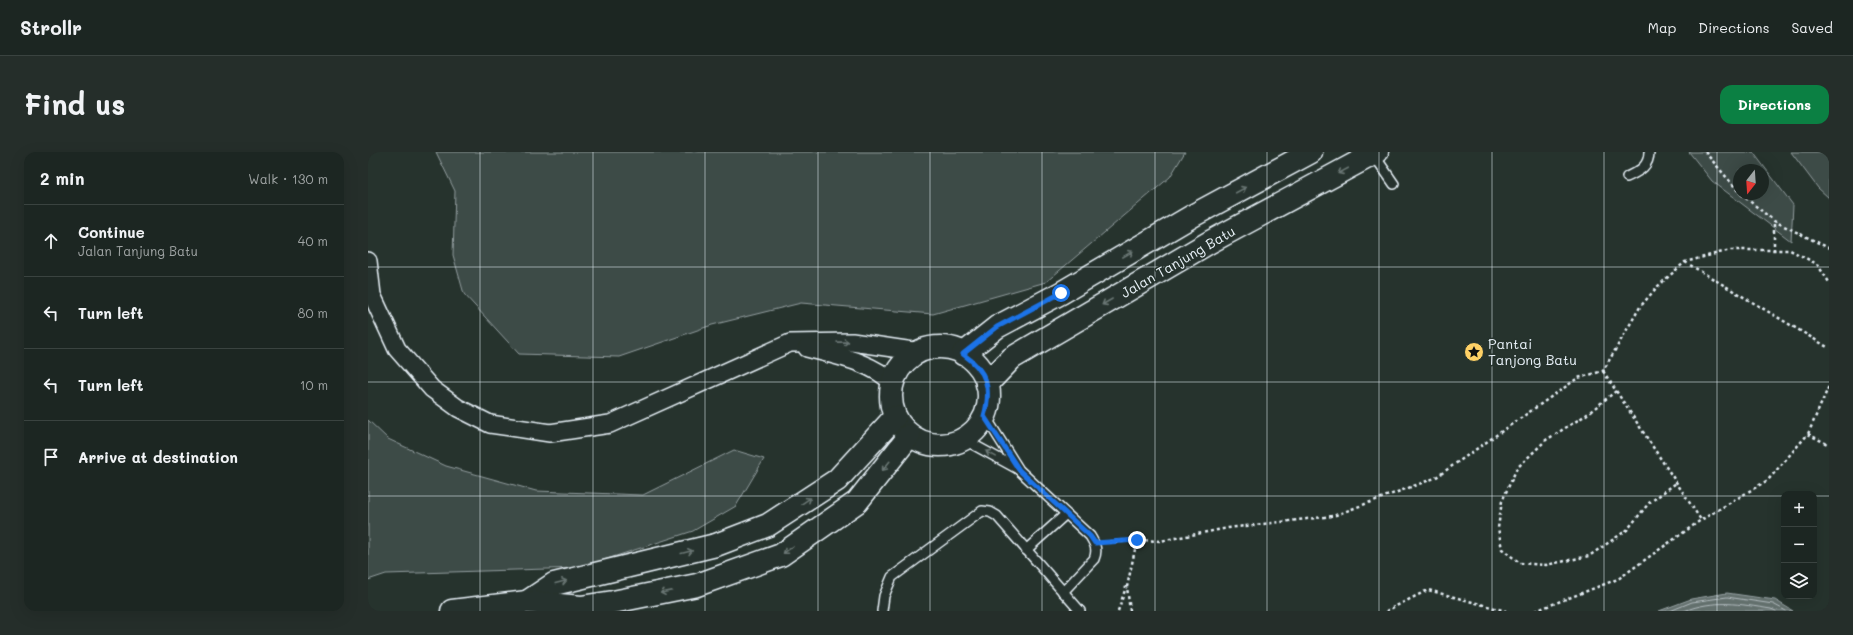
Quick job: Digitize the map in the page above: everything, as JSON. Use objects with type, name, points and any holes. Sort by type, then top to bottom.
[{"type":"street","points":[[963,354],[997,327],[1061,293],[1194,215],[1311,152]]},
{"type":"street","name":"Jalan Tanjung Batu","points":[[987,384],[1012,358],[1210,242],[1375,153]]},
{"type":"street","points":[[368,261],[372,295],[397,349],[432,389],[458,408],[490,424],[550,433],[610,424],[790,342],[852,342],[920,352]]},
{"type":"street","points":[[790,342],[868,366],[885,375],[893,383]]},
{"type":"street","points":[[934,348],[949,349],[963,354],[974,362],[982,372],[987,384],[989,400],[984,416],[976,429],[963,439],[950,444],[936,445],[922,442],[910,435],[895,417],[891,405],[893,383],[898,370],[903,364],[908,359],[920,352],[934,348]]},
{"type":"street","points":[[527,602],[554,584],[716,545],[768,525],[837,480],[895,417]]},
{"type":"street","points":[[452,611],[527,602],[581,607],[613,602],[697,585],[781,555],[857,502],[910,435]]},
{"type":"lane","points":[[1627,177],[1644,168],[1648,161],[1649,152]]},
{"type":"lane","points":[[1375,153],[1394,184]]},
{"type":"lane","points":[[984,416],[1019,470],[1095,543],[1096,553],[1094,560],[1063,592]]},
{"type":"lane","points":[[963,439],[1019,470]]},
{"type":"lane","points":[[882,611],[884,596],[892,577],[982,512],[990,512],[997,516],[1080,611]]},
{"type":"lane","points":[[1026,550],[1066,514]]},
{"type":"path","points":[[1705,152],[1733,185]]},
{"type":"path","points":[[1748,200],[1774,221],[1829,248]]},
{"type":"path","points":[[1774,221],[1774,251]]},
{"type":"path","points":[[1095,543],[1137,540],[1160,541],[1228,528],[1333,516],[1435,478],[1578,378],[1603,371],[1640,307],[1657,287],[1685,262],[1730,250],[1790,250],[1817,264],[1829,282]]},
{"type":"path","points":[[1685,262],[1829,348]]},
{"type":"path","points":[[1603,371],[1700,520]]},
{"type":"path","points":[[1535,611],[1618,579],[1700,520],[1768,480],[1808,434],[1829,386]]},
{"type":"path","points":[[1616,391],[1586,415],[1546,440],[1517,468],[1502,501],[1498,528],[1502,549],[1520,563],[1546,565],[1589,556],[1627,530],[1650,503],[1676,483]]},
{"type":"path","points":[[1808,434],[1829,445]]},
{"type":"path","points":[[1118,611],[1127,587],[1137,540]]},
{"type":"path","points":[[1127,587],[1130,611]]},
{"type":"path","points":[[1386,611],[1428,590],[1506,611]]},
{"type":"shaded area","points":[[436,152],[1185,152],[1170,177],[1046,282],[933,314],[801,303],[712,325],[619,357],[519,354],[464,294],[453,255],[455,191]]},
{"type":"shaded area","points":[[1689,152],[1753,152],[1762,164],[1733,164],[1733,197],[1712,181]]},
{"type":"shaded area","points":[[1791,152],[1829,152],[1829,198],[1818,188]]},
{"type":"shaded area","points":[[1769,173],[1793,205],[1791,241],[1737,200],[1769,200]]},
{"type":"shaded area","points":[[368,420],[388,439],[446,466],[536,491],[643,495],[734,450],[764,459],[736,506],[693,531],[579,568],[386,574],[368,580]]},
{"type":"water","points":[[1727,593],[1775,600],[1793,611],[1659,611],[1691,599]]},
{"type":"place","name":"Pantai Tanjong Batu","points":[[1474,352]]},
{"type":"route","points":[[1061,293],[997,327],[963,354],[974,362],[982,372],[987,384],[989,400],[984,416],[1019,470],[1090,536],[1095,543],[1137,540]]}]
